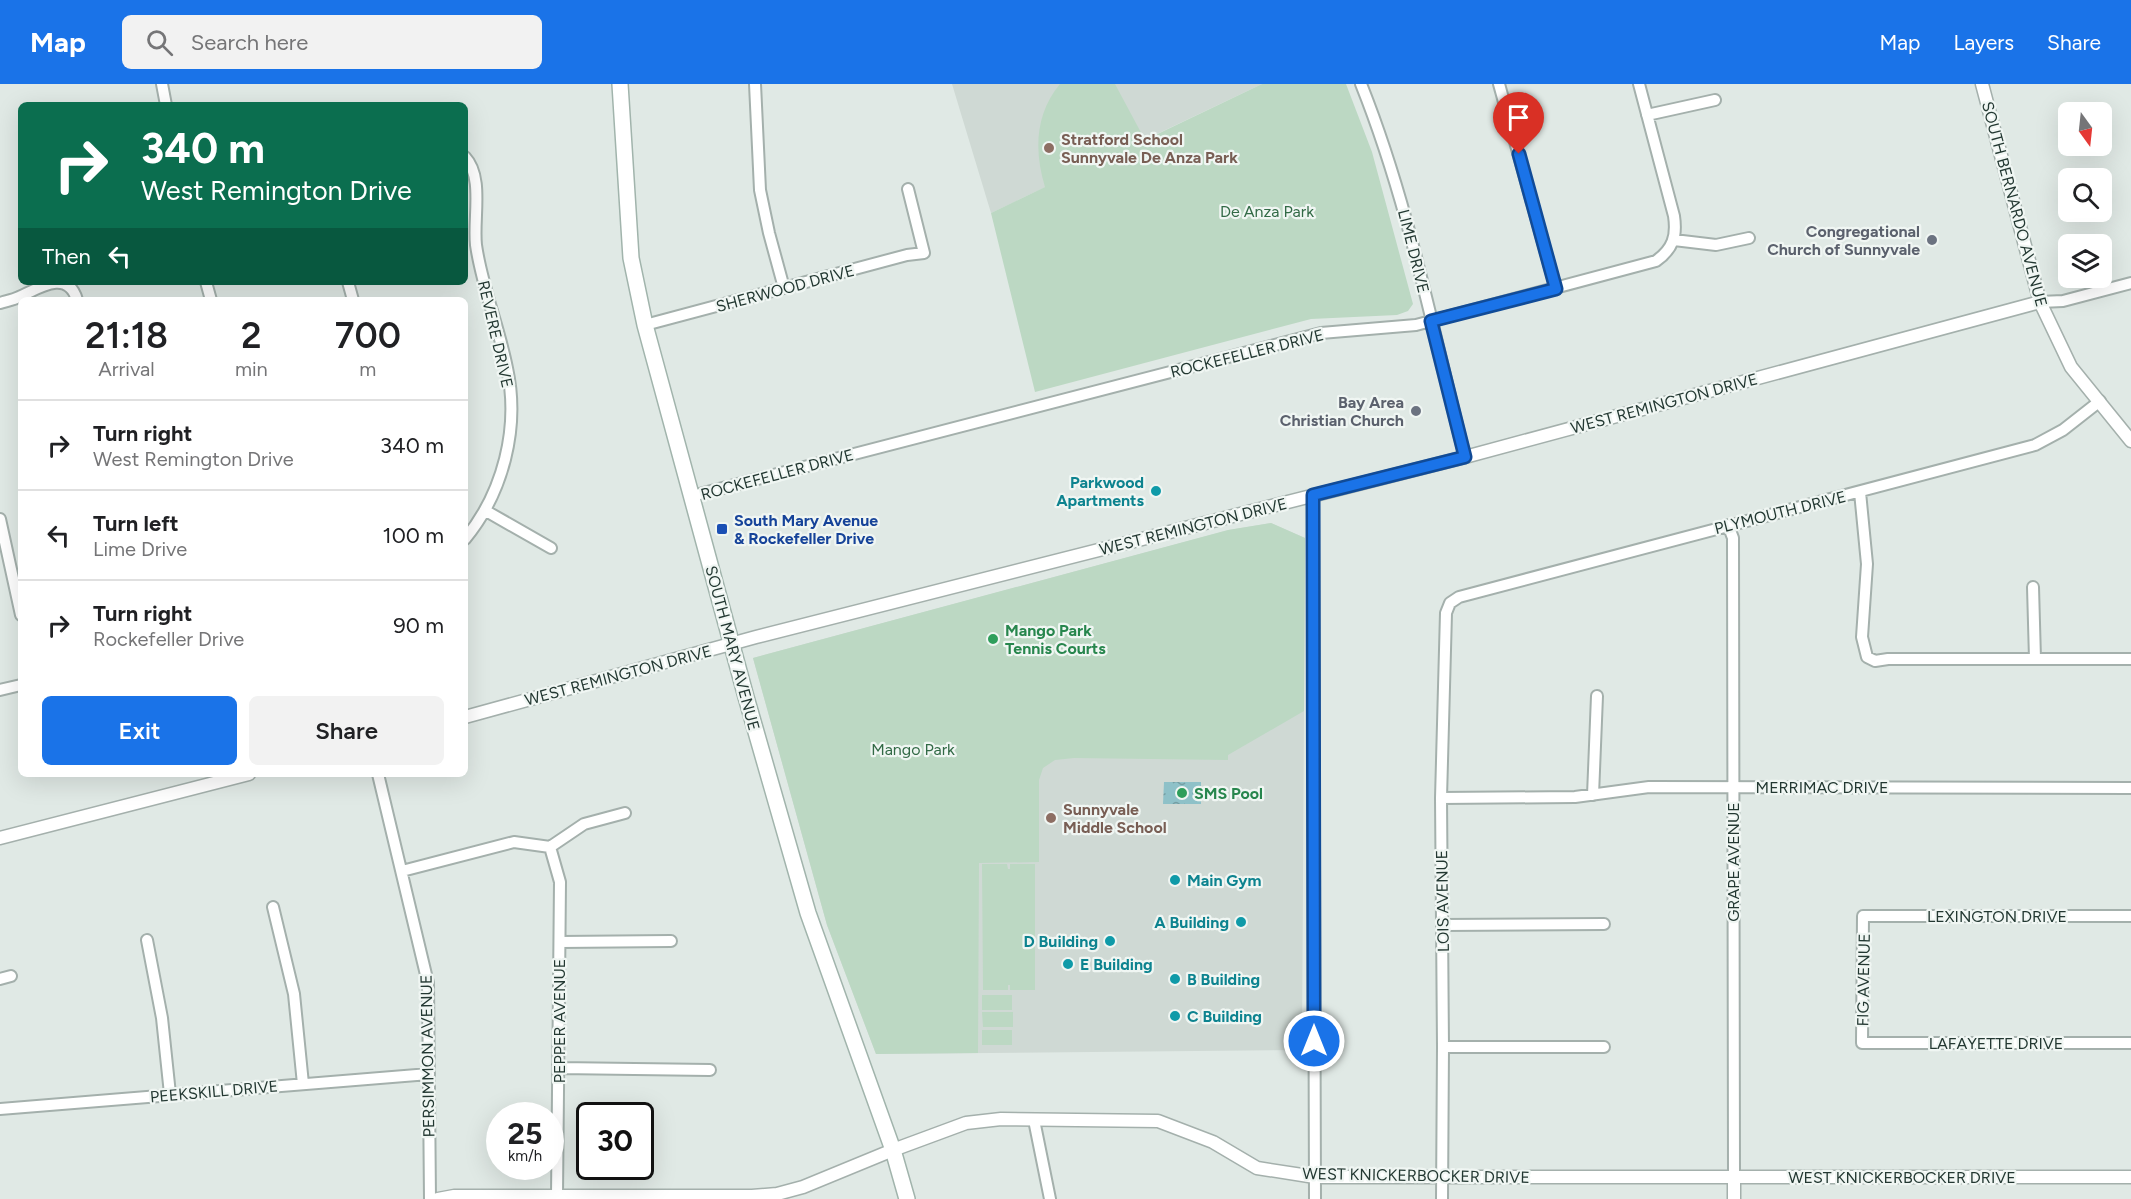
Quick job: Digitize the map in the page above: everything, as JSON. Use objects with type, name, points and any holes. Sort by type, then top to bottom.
[{"type":"main road","name":"SOUTH MARY AVENUE","points":[[620,84],[631,258],[645,325],[808,913],[893,1150],[907,1199]]},
{"type":"street","points":[[162,84],[165,102]]},
{"type":"street","points":[[755,84],[760,190],[784,288]]},
{"type":"street","name":"LIME DRIVE","points":[[1361,84],[1375,119],[1405,214],[1465,457]]},
{"type":"street","points":[[1499,84],[1556,289]]},
{"type":"street","points":[[1639,84],[1674,216],[1674,240],[1716,245],[1749,238]]},
{"type":"street","name":"SOUTH BERNARDO AVENUE","points":[[1982,84],[2040,302],[2071,367],[2131,441]]},
{"type":"street","points":[[1647,115],[1715,100]]},
{"type":"street","name":"REVERE DRIVE","points":[[468,161],[474,169],[476,183],[476,245],[508,370],[510,396],[508,445],[495,492],[486,511],[468,535]]},
{"type":"street","name":"SHERWOOD DRIVE","points":[[645,325],[908,255],[924,253],[908,189]]},
{"type":"street","name":"ROCKEFELLER DRIVE","points":[[692,496],[1321,333],[1382,329],[1431,321],[1556,289],[1656,261],[1670,250],[1674,240]]},
{"type":"street","name":"WEST REMINGTON DRIVE","points":[[468,716],[732,644],[1465,457],[2040,302],[2063,300],[2131,283]]},
{"type":"street","points":[[0,303],[47,285]]},
{"type":"street","points":[[66,285],[71,288],[76,297]]},
{"type":"street","name":"PLYMOUTH DRIVE","points":[[1450,603],[1459,597],[2035,445],[2063,430],[2100,401]]},
{"type":"street","points":[[1860,492],[1867,564],[1862,637],[1867,657],[1875,661],[1888,659],[2131,659]]},
{"type":"street","points":[[1313,495],[1315,1199]]},
{"type":"street","points":[[486,511],[551,548]]},
{"type":"street","points":[[0,519],[18,601]]},
{"type":"street","name":"GRAPE AVENUE","points":[[1728,525],[1733,538],[1734,1199]]},
{"type":"street","points":[[2033,587],[2035,659]]},
{"type":"street","name":"LOIS AVENUE","points":[[1442,1199],[1441,798],[1446,613],[1450,603]]},
{"type":"street","points":[[0,690],[18,685]]},
{"type":"street","points":[[1593,795],[1597,696]]},
{"type":"street","points":[[0,838],[204,780],[226,777]]},
{"type":"street","name":"PERSIMMON AVENUE","points":[[379,777],[428,984],[430,1199]]},
{"type":"street","name":"MERRIMAC DRIVE","points":[[1441,798],[1593,795],[1649,787],[2131,788]]},
{"type":"street","points":[[402,871],[514,842],[550,847],[584,824],[625,813]]},
{"type":"street","name":"PEPPER AVENUE","points":[[550,847],[560,882],[557,1196]]},
{"type":"street","points":[[273,907],[294,994],[303,1084]]},
{"type":"street","name":"LEXINGTON DRIVE","points":[[1863,916],[2131,916]]},
{"type":"street","name":"FIG AVENUE","points":[[1862,1043],[1863,916]]},
{"type":"street","points":[[1442,925],[1604,924]]},
{"type":"street","points":[[147,940],[162,1018],[170,1094]]},
{"type":"street","points":[[560,942],[671,941]]},
{"type":"street","points":[[0,980],[11,976]]},
{"type":"street","name":"LAFAYETTE DRIVE","points":[[1862,1043],[2131,1043]]},
{"type":"street","points":[[1443,1047],[1604,1047]]},
{"type":"street","points":[[559,1068],[710,1070]]},
{"type":"street","name":"PEEKSKILL DRIVE","points":[[0,1109],[429,1074]]},
{"type":"street","name":"WEST KNICKERBOCKER DRIVE","points":[[438,1199],[454,1196],[777,1196],[966,1123],[1001,1119],[1158,1121],[1213,1142],[1257,1168],[1315,1177],[2131,1177]]},
{"type":"street","points":[[1034,1120],[1050,1199]]},
{"type":"shaded area","name":"Stratford School Sunnyvale De Anza Park","points":[[952,84],[1262,84],[991,213]]},
{"type":"shaded area","name":"Mango Park","points":[[1271,523],[1305,538],[1302,1050],[876,1054],[827,925],[753,658],[1229,530]]},
{"type":"green space","name":"De Anza Park","points":[[1060,84],[1115,84],[1145,140],[1262,84],[1346,84],[1372,152],[1413,304],[1408,311],[1397,315],[1311,319],[1035,392],[991,213],[1045,187],[1039,160],[1039,133],[1046,108]]},
{"type":"green space","name":"Mango Park","points":[[1271,523],[1305,538],[1304,711],[1228,755],[1228,760],[1074,758],[1055,760],[1043,768],[1039,780],[1039,862],[979,863],[978,1053],[876,1054],[827,925],[753,658],[1228,530]]},
{"type":"green space","points":[[982,864],[1007,864],[1010,869],[1010,864],[1035,864],[1035,990],[1010,990],[1010,985],[1008,985],[1008,990],[983,990]]},
{"type":"green space","points":[[982,995],[1012,995],[1012,1010],[982,1010]]},
{"type":"green space","points":[[982,1012],[1013,1012],[1013,1027],[983,1027]]},
{"type":"green space","points":[[982,1030],[1012,1030],[1012,1045],[982,1045]]},
{"type":"water","name":"SMS Pool","points":[[1164,782],[1201,782],[1201,804],[1163,804]]},
{"type":"place","name":"Stratford School Sunnyvale De Anza Park","points":[[1049,148]]},
{"type":"place","name":"Congregational Church of Sunnyvale","points":[[1932,240]]},
{"type":"place","name":"Bay Area Christian Church","points":[[1416,411]]},
{"type":"place","name":"Parkwood Apartments","points":[[1156,491]]},
{"type":"place","name":"South Mary Avenue & Rockefeller Drive","points":[[722,529]]},
{"type":"place","name":"Mango Park Tennis Courts","points":[[993,639]]},
{"type":"place","name":"SMS Pool","points":[[1182,793]]},
{"type":"place","name":"Sunnyvale Middle School","points":[[1051,818]]},
{"type":"place","name":"Main Gym","points":[[1175,880]]},
{"type":"place","name":"A Building","points":[[1241,922]]},
{"type":"place","name":"D Building","points":[[1110,941]]},
{"type":"place","name":"E Building","points":[[1068,964]]},
{"type":"place","name":"B Building","points":[[1175,979]]},
{"type":"place","name":"C Building","points":[[1175,1016]]},
{"type":"route","points":[[1314,1041],[1313,495],[1465,457],[1431,321],[1556,289],[1519,154]]}]
